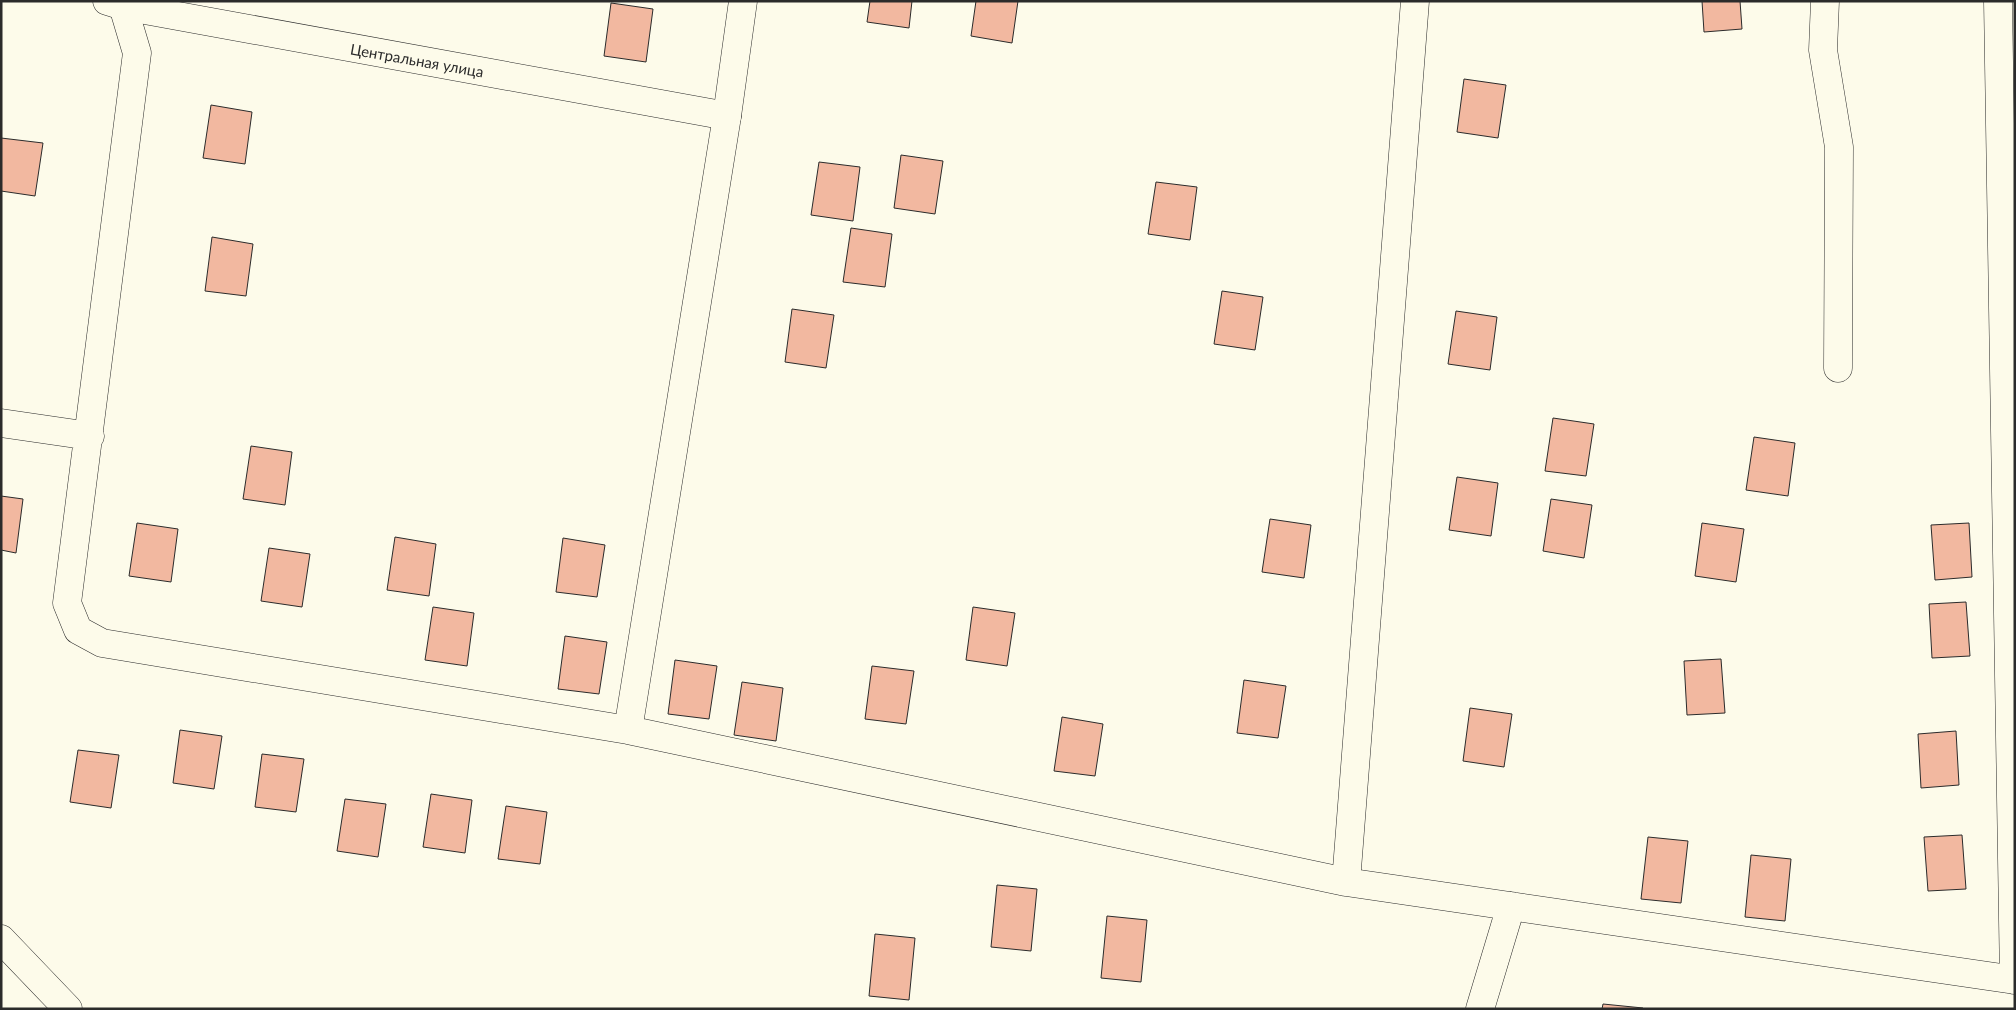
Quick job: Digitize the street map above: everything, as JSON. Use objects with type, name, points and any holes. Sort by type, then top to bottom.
[{"type":"street","points":[[628,730],[727,116],[743,1]]},
{"type":"street","points":[[1346,882],[1415,1]]},
{"type":"street","points":[[1825,1],[1823,50],[1839,147],[1838,368]]},
{"type":"street","points":[[118,3],[137,53],[90,436],[67,603],[78,630],[102,644],[628,730],[1346,882],[2015,980],[1998,1]]},
{"type":"street","name":"Центральная улица","points":[[118,3],[727,116]]},
{"type":"street","points":[[1,423],[90,436]]},
{"type":"street","points":[[1480,1009],[1511,906]]},
{"type":"street","points":[[1,939],[68,1009]]},
{"type":"building","points":[[870,1],[912,1],[909,28],[867,22]]},
{"type":"building","points":[[976,1],[1018,1],[1012,43],[971,36]]},
{"type":"building","points":[[1702,1],[1740,1],[1742,29],[1704,32]]},
{"type":"building","points":[[611,3],[653,9],[646,62],[604,56]]},
{"type":"building","points":[[1464,79],[1506,85],[1498,138],[1457,132]]},
{"type":"building","points":[[211,105],[252,112],[245,164],[203,158]]},
{"type":"building","points":[[1,138],[43,143],[35,196],[1,191]]},
{"type":"building","points":[[901,155],[943,161],[935,214],[894,208]]},
{"type":"building","points":[[819,162],[860,167],[853,221],[811,215]]},
{"type":"building","points":[[1156,182],[1197,187],[1190,240],[1148,234]]},
{"type":"building","points":[[851,228],[892,234],[885,287],[843,282]]},
{"type":"building","points":[[212,237],[253,244],[246,296],[205,291]]},
{"type":"building","points":[[1222,291],[1263,297],[1255,350],[1214,344]]},
{"type":"building","points":[[792,309],[834,315],[826,368],[785,362]]},
{"type":"building","points":[[1456,311],[1497,317],[1490,370],[1448,364]]},
{"type":"building","points":[[1553,418],[1594,424],[1586,476],[1545,471]]},
{"type":"building","points":[[1754,437],[1795,443],[1788,496],[1746,490]]},
{"type":"building","points":[[251,446],[292,452],[285,505],[243,499]]},
{"type":"building","points":[[1457,477],[1498,483],[1491,536],[1449,530]]},
{"type":"building","points":[[1,496],[23,499],[16,553],[1,550]]},
{"type":"building","points":[[1551,499],[1592,505],[1584,558],[1543,551]]},
{"type":"building","points":[[1270,519],[1311,525],[1304,578],[1262,572]]},
{"type":"building","points":[[137,523],[178,529],[171,582],[129,576]]},
{"type":"building","points":[[1702,523],[1744,529],[1736,582],[1695,576]]},
{"type":"building","points":[[1969,523],[1972,577],[1935,580],[1931,525]]},
{"type":"building","points":[[395,537],[436,544],[429,596],[387,590]]},
{"type":"building","points":[[563,538],[605,545],[597,597],[556,592]]},
{"type":"building","points":[[269,548],[310,554],[302,607],[261,601]]},
{"type":"building","points":[[1966,602],[1970,656],[1932,658],[1929,604]]},
{"type":"building","points":[[433,607],[474,613],[467,666],[425,660]]},
{"type":"building","points":[[973,607],[1015,613],[1007,666],[966,660]]},
{"type":"building","points":[[565,636],[607,642],[599,694],[558,689]]},
{"type":"building","points":[[1721,659],[1725,713],[1687,715],[1684,661]]},
{"type":"building","points":[[675,660],[717,666],[709,719],[668,714]]},
{"type":"building","points":[[872,666],[914,671],[906,724],[865,719]]},
{"type":"building","points":[[1244,680],[1286,686],[1278,738],[1237,733]]},
{"type":"building","points":[[742,682],[783,688],[776,741],[734,735]]},
{"type":"building","points":[[1470,708],[1512,714],[1504,767],[1463,761]]},
{"type":"building","points":[[1062,717],[1103,724],[1095,776],[1054,771]]},
{"type":"building","points":[[180,730],[222,736],[214,789],[173,783]]},
{"type":"building","points":[[1956,731],[1959,785],[1921,788],[1918,734]]},
{"type":"building","points":[[78,750],[119,755],[111,808],[70,802]]},
{"type":"building","points":[[262,754],[304,759],[296,812],[255,807]]},
{"type":"building","points":[[431,794],[472,800],[465,853],[423,847]]},
{"type":"building","points":[[345,799],[386,804],[378,857],[337,851]]},
{"type":"building","points":[[506,806],[547,812],[540,864],[498,859]]},
{"type":"building","points":[[1962,835],[1966,889],[1928,891],[1924,837]]},
{"type":"building","points":[[1648,837],[1688,841],[1681,903],[1641,899]]},
{"type":"building","points":[[1751,855],[1791,859],[1785,921],[1745,917]]},
{"type":"building","points":[[997,885],[1037,889],[1031,951],[991,947]]},
{"type":"building","points":[[1107,916],[1147,920],[1141,982],[1101,978]]},
{"type":"building","points":[[875,934],[915,938],[909,1000],[869,996]]},
{"type":"building","points":[[1603,1004],[1643,1008],[1643,1009],[1602,1009]]}]
